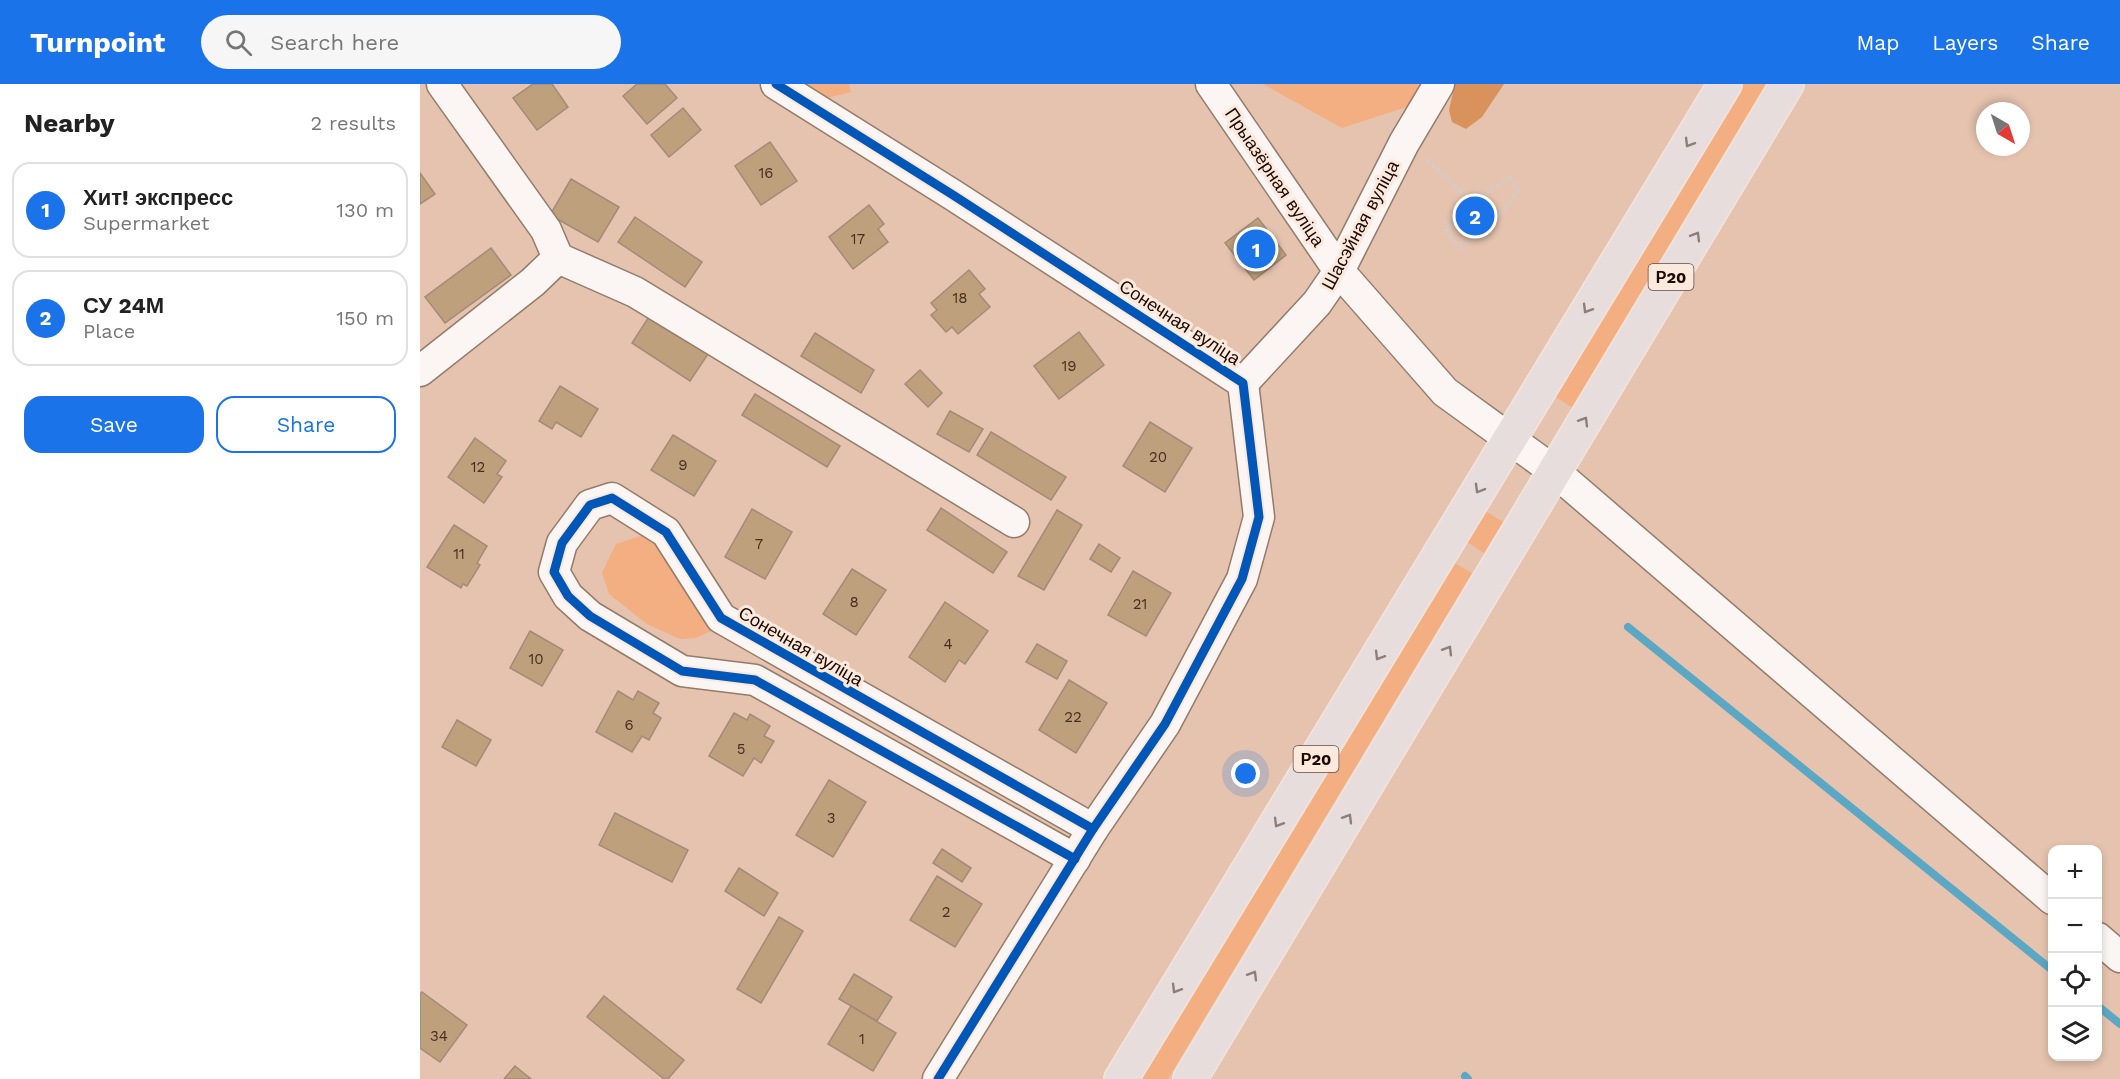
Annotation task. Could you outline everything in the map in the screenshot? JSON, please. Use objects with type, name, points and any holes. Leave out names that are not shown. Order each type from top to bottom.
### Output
[{"type":"main road","name":"Р20","points":[[1121,1079],[1447,546],[1509,439],[1725,84]]},
{"type":"main road","name":"Р20","points":[[1190,1079],[1787,84]]},
{"type":"street","points":[[442,84],[546,230],[558,258],[635,292],[1014,522]]},
{"type":"street","name":"Сонечная вуліца","points":[[776,84],[954,195],[1243,382],[1259,517],[1242,579],[1165,724],[1093,829],[938,1079]]},
{"type":"street","name":"Прыазёрная вуліца","points":[[1211,84],[1339,270],[1445,392],[1554,471],[2048,896]]},
{"type":"street","name":"Шасэйная вуліца","points":[[1243,382],[1317,303],[1339,270],[1404,143],[1439,84]]},
{"type":"street","points":[[420,370],[533,282],[558,258]]},
{"type":"street","name":"Сонечная вуліца","points":[[1075,859],[755,680],[682,671],[590,616],[568,596],[554,572],[562,543],[590,505],[612,498],[666,531],[721,618],[772,649],[1093,829]]},
{"type":"street","points":[[755,680],[772,649]]},
{"type":"street","points":[[2102,942],[2120,957]]},
{"type":"path","points":[[1404,143],[1413,147],[1471,201]]},
{"type":"path","points":[[1510,178],[1519,189],[1491,226],[1460,248],[1445,230],[1471,201],[1510,178]]},
{"type":"shaded area","points":[[799,84],[849,84],[851,92],[823,99]]},
{"type":"shaded area","points":[[1263,84],[1425,84],[1419,103],[1342,128]]},
{"type":"shaded area","points":[[1455,84],[1504,84],[1482,117],[1466,129],[1452,122],[1449,110]]},
{"type":"shaded area","points":[[1741,84],[1767,84],[1573,408],[1554,396]]},
{"type":"shaded area","points":[[1482,509],[1503,522],[1484,553],[1464,540]]},
{"type":"shaded area","points":[[643,535],[674,562],[708,608],[711,631],[696,638],[680,639],[647,624],[609,594],[602,573],[616,544]]},
{"type":"shaded area","points":[[1451,561],[1472,573],[1168,1079],[1139,1079]]},
{"type":"building","points":[[533,84],[552,84],[568,107],[537,130],[513,98]]},
{"type":"building","points":[[637,84],[665,84],[677,98],[647,124],[623,96]]},
{"type":"building","points":[[683,108],[701,130],[669,157],[651,135]]},
{"type":"building","points":[[770,142],[797,181],[761,205],[735,166]]},
{"type":"building","points":[[420,173],[435,194],[420,204]]},
{"type":"building","points":[[571,179],[619,207],[598,242],[550,215]]},
{"type":"building","points":[[869,205],[884,224],[878,229],[888,242],[853,269],[829,237]]},
{"type":"building","points":[[635,217],[702,262],[685,287],[618,242]]},
{"type":"building","points":[[1258,218],[1286,255],[1254,280],[1225,243]]},
{"type":"building","points":[[491,248],[511,275],[445,323],[425,297]]},
{"type":"building","points":[[969,270],[985,289],[979,294],[990,307],[958,334],[952,327],[946,332],[931,315],[937,310],[931,303]]},
{"type":"building","points":[[652,312],[710,351],[690,381],[632,343]]},
{"type":"building","points":[[1079,332],[1104,365],[1059,399],[1034,366]]},
{"type":"building","points":[[815,333],[874,370],[861,393],[801,356]]},
{"type":"building","points":[[920,370],[942,393],[928,407],[905,384]]},
{"type":"building","points":[[560,386],[598,409],[581,437],[556,422],[552,429],[539,421]]},
{"type":"building","points":[[755,394],[840,446],[827,467],[742,415]]},
{"type":"building","points":[[950,411],[983,429],[969,452],[937,434]]},
{"type":"building","points":[[1150,422],[1192,448],[1165,492],[1123,466]]},
{"type":"building","points":[[991,432],[1066,477],[1051,500],[977,455]]},
{"type":"building","points":[[673,435],[716,461],[694,496],[651,470]]},
{"type":"building","points":[[475,438],[506,461],[497,474],[502,477],[484,503],[448,477]]},
{"type":"building","points":[[941,508],[1007,552],[993,573],[927,530]]},
{"type":"building","points":[[752,509],[792,532],[765,579],[725,557]]},
{"type":"building","points":[[1057,510],[1082,525],[1044,590],[1018,576]]},
{"type":"building","points":[[454,525],[487,546],[477,563],[480,565],[467,586],[463,584],[461,588],[427,567]]},
{"type":"building","points":[[1099,544],[1120,558],[1111,572],[1090,559]]},
{"type":"building","points":[[852,569],[886,590],[856,635],[823,614]]},
{"type":"building","points":[[1133,571],[1171,593],[1146,636],[1108,615]]},
{"type":"building","points":[[945,602],[988,631],[965,664],[959,660],[945,682],[909,657]]},
{"type":"building","points":[[530,631],[563,650],[542,686],[510,668]]},
{"type":"building","points":[[1037,644],[1067,661],[1057,679],[1026,662]]},
{"type":"building","points":[[1069,680],[1107,703],[1076,753],[1039,730]]},
{"type":"building","points":[[618,691],[633,700],[638,691],[659,703],[653,713],[661,718],[649,740],[642,736],[632,752],[596,732]]},
{"type":"building","points":[[734,713],[747,720],[750,714],[770,726],[764,736],[774,741],[761,763],[754,758],[743,776],[709,756]]},
{"type":"building","points":[[457,720],[491,740],[476,766],[442,747]]},
{"type":"building","points":[[829,780],[866,802],[833,857],[796,835]]},
{"type":"building","points":[[615,813],[688,850],[672,882],[599,845]]},
{"type":"building","points":[[942,849],[971,868],[962,882],[933,863]]},
{"type":"building","points":[[739,868],[778,893],[764,916],[725,891]]},
{"type":"building","points":[[937,876],[982,904],[955,947],[910,920]]},
{"type":"building","points":[[779,917],[803,931],[761,1003],[737,989]]},
{"type":"building","points":[[854,974],[892,997],[877,1021],[839,999]]},
{"type":"building","points":[[422,992],[467,1025],[440,1062],[420,1048],[420,994]]},
{"type":"building","points":[[604,996],[684,1060],[668,1079],[664,1079],[587,1017]]},
{"type":"building","points":[[851,1006],[896,1033],[873,1071],[828,1044]]},
{"type":"building","points":[[515,1066],[531,1079],[504,1079]]},
{"type":"waterway","points":[[1628,627],[2048,967]]},
{"type":"waterway","points":[[2099,1007],[2120,1024]]},
{"type":"waterway","points":[[1465,1076],[1468,1079]]},
{"type":"cycle path","points":[[776,84],[953,195],[1243,383],[1259,517],[1242,579],[1165,724],[1093,829],[938,1079]]},
{"type":"cycle path","points":[[1075,859],[755,680],[682,671],[590,616],[568,596],[554,572],[562,543],[590,505],[612,498],[666,532],[721,618],[1093,829]]},
{"type":"place","name":"СУ 24М","points":[[1475,216]]},
{"type":"place","name":"Хит! экспресс","points":[[1256,249]]}]
